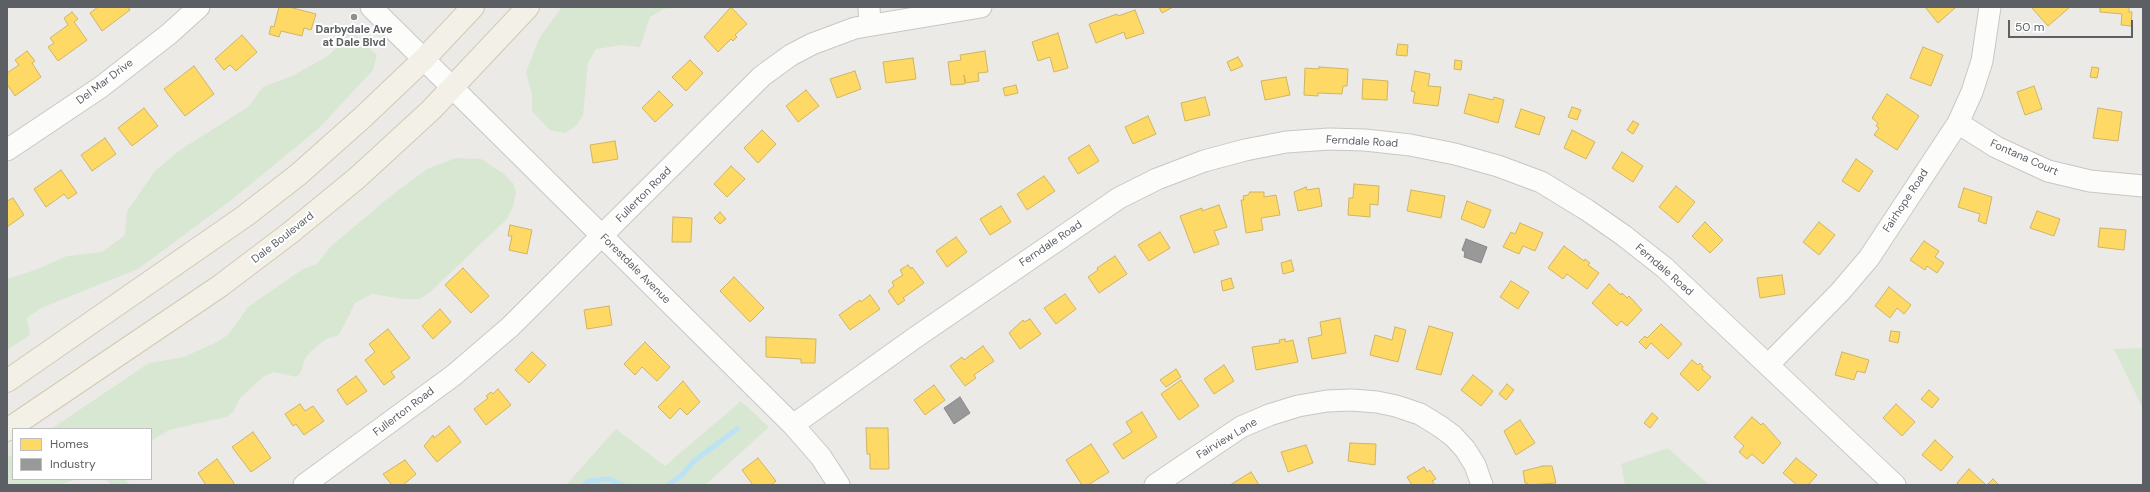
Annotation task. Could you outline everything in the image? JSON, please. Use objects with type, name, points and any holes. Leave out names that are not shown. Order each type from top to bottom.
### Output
[{"type":"main road","points":[[7,381],[245,216],[299,174],[358,122],[424,59],[474,7]]},
{"type":"main road","name":"Dale Boulevard","points":[[7,430],[220,286],[290,233],[357,178],[453,88],[528,7]]},
{"type":"street","name":"Del Mar Drive","points":[[7,150],[101,86],[168,34],[199,7]]},
{"type":"street","name":"Forestdale Avenue","points":[[371,7],[793,425],[821,457],[839,485]]},
{"type":"street","name":"Fullerton Road","points":[[304,485],[454,375],[510,327],[762,76],[791,55],[812,44],[839,33],[870,16],[981,7]]},
{"type":"street","name":"Fairhope Road","points":[[1768,365],[1835,298],[1869,258],[1958,123],[1966,108],[1979,72],[1987,36],[1990,7]]},
{"type":"street","name":"Fontana Court","points":[[1958,123],[1996,147],[2048,170],[2090,181],[2143,186]]},
{"type":"street","name":"Ferndale Road","points":[[793,425],[916,336],[1119,198],[1157,179],[1204,161],[1245,150],[1279,144],[1329,139],[1365,140],[1410,145],[1454,154],[1498,166],[1541,182],[1593,214],[1659,264],[1895,485]]},
{"type":"street","name":"Fairview Lane","points":[[1155,485],[1241,427],[1268,415],[1298,406],[1328,401],[1352,400],[1377,402],[1396,406],[1420,414],[1441,427],[1453,436],[1465,449],[1474,465],[1482,485]]},
{"type":"green space","points":[[562,7],[684,7],[664,9],[650,17],[640,47],[622,45],[596,49],[588,63],[583,115],[576,126],[565,133],[550,130],[532,111],[532,95],[526,72],[540,37]]},
{"type":"green space","points":[[347,27],[377,55],[373,70],[319,128],[234,198],[138,269],[41,308],[27,318],[30,335],[7,350],[7,279],[38,269],[67,256],[102,252],[125,235],[127,211],[155,171],[180,150],[248,107],[263,87],[294,75],[328,56],[342,42]]},
{"type":"green space","points":[[456,158],[481,159],[504,174],[513,183],[516,192],[513,206],[507,219],[428,294],[419,299],[403,299],[372,294],[355,303],[339,335],[326,339],[311,351],[304,360],[302,370],[297,377],[274,372],[264,376],[240,398],[233,412],[226,417],[169,430],[152,440],[152,428],[52,428],[149,363],[184,357],[217,342],[228,335],[248,307],[303,269],[317,264],[331,246],[392,195],[427,169]]},
{"type":"green space","points":[[2143,348],[2143,409],[2114,349]]},
{"type":"green space","points":[[741,401],[769,427],[705,485],[566,485],[616,429],[665,466]]},
{"type":"green space","points":[[1668,448],[1709,485],[1625,485],[1621,464]]},
{"type":"green space","points":[[12,455],[12,480],[73,480],[62,484],[7,485],[7,458]]},
{"type":"green space","points":[[107,480],[126,480],[129,485],[111,485]]},
{"type":"building: Homes","points":[[98,7],[128,7],[130,10],[102,31],[90,13]]},
{"type":"building: Homes","points":[[279,7],[289,7],[316,14],[311,30],[304,28],[302,36],[281,31],[279,37],[269,34],[271,26],[274,27]]},
{"type":"building: Homes","points":[[731,7],[747,24],[735,35],[737,37],[733,41],[731,39],[718,52],[704,37]]},
{"type":"building: Homes","points":[[1159,7],[1173,7],[1162,13]]},
{"type":"building: Homes","points":[[1925,7],[1956,7],[1938,23]]},
{"type":"building: Homes","points":[[2031,7],[2070,7],[2048,26]]},
{"type":"building: Homes","points":[[2100,7],[2129,7],[2129,12],[2132,12],[2131,26],[2121,25],[2122,14],[2100,12]]},
{"type":"building: Homes","points":[[1135,10],[1144,33],[1126,39],[1124,32],[1096,43],[1089,24],[1117,14],[1118,16]]},
{"type":"building: Homes","points":[[72,12],[78,19],[74,22],[87,40],[58,61],[48,47],[54,43],[50,38],[68,25],[64,18]]},
{"type":"building: Homes","points":[[1058,33],[1068,68],[1054,72],[1050,57],[1038,61],[1032,42]]},
{"type":"building: Homes","points":[[242,35],[257,52],[236,71],[230,65],[224,70],[215,59]]},
{"type":"building: Homes","points":[[1398,44],[1408,45],[1407,56],[1396,55]]},
{"type":"building: Homes","points":[[1923,47],[1943,55],[1931,86],[1910,78]]},
{"type":"building: Homes","points":[[27,51],[35,61],[32,63],[41,77],[15,96],[7,84],[7,73],[19,65],[15,60]]},
{"type":"building: Homes","points":[[985,51],[988,72],[978,73],[979,81],[966,83],[964,75],[965,84],[951,85],[948,62],[961,60],[960,55]]},
{"type":"building: Homes","points":[[1238,57],[1243,66],[1231,71],[1227,62]]},
{"type":"building: Homes","points":[[913,58],[916,79],[886,83],[883,62]]},
{"type":"building: Homes","points":[[690,60],[703,73],[686,91],[672,77]]},
{"type":"building: Homes","points":[[1455,60],[1462,61],[1461,70],[1454,69]]},
{"type":"building: Homes","points":[[194,66],[214,94],[185,116],[164,89]]},
{"type":"building: Homes","points":[[1319,67],[1348,69],[1347,86],[1343,86],[1342,94],[1318,93],[1318,96],[1304,95],[1305,68],[1319,69]]},
{"type":"building: Homes","points":[[2092,67],[2099,68],[2097,78],[2090,77]]},
{"type":"building: Homes","points":[[855,71],[861,89],[837,98],[830,79]]},
{"type":"building: Homes","points":[[1415,71],[1430,74],[1428,86],[1441,87],[1438,106],[1413,103],[1415,92],[1411,91]]},
{"type":"building: Homes","points":[[1286,77],[1290,95],[1265,100],[1261,81]]},
{"type":"building: Homes","points":[[1363,79],[1388,81],[1387,100],[1362,99]]},
{"type":"building: Homes","points":[[1016,85],[1018,93],[1005,96],[1003,88]]},
{"type":"building: Homes","points":[[2034,86],[2042,109],[2025,115],[2017,92]]},
{"type":"building: Homes","points":[[806,90],[819,106],[798,122],[786,106]]},
{"type":"building: Homes","points":[[659,91],[673,105],[655,122],[642,108]]},
{"type":"building: Homes","points":[[1469,94],[1493,100],[1494,97],[1504,100],[1498,123],[1464,113]]},
{"type":"building: Homes","points":[[1887,94],[1919,116],[1897,150],[1874,135],[1879,128],[1876,126],[1878,123],[1872,118]]},
{"type":"building: Homes","points":[[1205,97],[1210,115],[1185,121],[1181,103]]},
{"type":"building: Homes","points":[[1572,107],[1581,110],[1577,120],[1568,117]]},
{"type":"building: Homes","points":[[144,108],[158,126],[132,146],[118,128]]},
{"type":"building: Homes","points":[[2098,108],[2122,112],[2118,141],[2093,138]]},
{"type":"building: Homes","points":[[1521,109],[1545,117],[1539,135],[1515,127]]},
{"type":"building: Homes","points":[[1148,116],[1156,134],[1133,144],[1125,127]]},
{"type":"building: Homes","points":[[1633,121],[1639,124],[1633,134],[1627,130]]},
{"type":"building: Homes","points":[[762,130],[776,144],[758,163],[744,148]]},
{"type":"building: Homes","points":[[1572,130],[1595,142],[1586,159],[1564,148]]},
{"type":"building: Homes","points":[[105,138],[116,154],[92,171],[81,155]]},
{"type":"building: Homes","points":[[615,141],[618,159],[593,163],[590,145]]},
{"type":"building: Homes","points":[[1089,145],[1099,161],[1078,174],[1068,158]]},
{"type":"building: Homes","points":[[1622,152],[1643,166],[1633,182],[1612,168]]},
{"type":"building: Homes","points":[[1856,159],[1873,171],[1859,192],[1842,181]]},
{"type":"building: Homes","points":[[731,166],[745,179],[727,197],[714,184]]},
{"type":"building: Homes","points":[[61,170],[77,193],[68,199],[64,194],[46,207],[34,189]]},
{"type":"building: Homes","points":[[1044,176],[1055,191],[1027,210],[1017,194]]},
{"type":"building: Homes","points":[[1354,184],[1379,186],[1378,205],[1370,204],[1370,217],[1348,215],[1349,198],[1353,198]]},
{"type":"building: Homes","points":[[1676,186],[1695,202],[1678,223],[1659,207]]},
{"type":"building: Homes","points":[[1306,187],[1307,190],[1319,188],[1322,206],[1298,211],[1294,192]]},
{"type":"building: Homes","points":[[1964,188],[1992,197],[1986,224],[1978,221],[1980,214],[1958,207]]},
{"type":"building: Homes","points":[[1411,190],[1445,196],[1441,218],[1407,211]]},
{"type":"building: Homes","points":[[1250,192],[1264,192],[1264,197],[1276,195],[1280,215],[1261,218],[1263,230],[1246,233],[1241,200],[1244,200],[1243,196],[1248,195]]},
{"type":"building: Homes","points":[[13,198],[24,215],[7,227],[7,201]]},
{"type":"building: Homes","points":[[1467,201],[1491,210],[1484,228],[1461,219]]},
{"type":"building: Homes","points":[[1219,205],[1227,227],[1214,231],[1219,244],[1194,253],[1180,216],[1202,208],[1202,211]]},
{"type":"building: Homes","points":[[1001,206],[1011,222],[990,235],[980,219]]},
{"type":"building: Homes","points":[[2037,211],[2060,219],[2054,236],[2030,228]]},
{"type":"building: Homes","points":[[720,212],[726,219],[720,224],[714,218]]},
{"type":"building: Homes","points":[[673,217],[692,218],[691,242],[672,242]]},
{"type":"building: Homes","points":[[1705,222],[1723,240],[1710,253],[1692,236]]},
{"type":"building: Homes","points":[[1819,222],[1835,235],[1819,255],[1803,242]]},
{"type":"building: Homes","points":[[1520,223],[1543,233],[1535,251],[1523,246],[1519,254],[1503,247],[1511,232],[1515,234]]},
{"type":"building: Homes","points":[[510,225],[532,230],[527,254],[509,250],[512,236],[508,236]]},
{"type":"building: Homes","points":[[2100,228],[2126,230],[2124,250],[2098,247]]},
{"type":"building: Homes","points":[[1160,232],[1170,248],[1149,261],[1138,245]]},
{"type":"building: Homes","points":[[956,237],[967,252],[947,267],[936,251]]},
{"type":"building: Homes","points":[[1924,241],[1939,251],[1935,257],[1944,263],[1937,273],[1927,266],[1925,270],[1910,260]]},
{"type":"building: Homes","points":[[1564,246],[1584,261],[1585,259],[1590,263],[1588,265],[1599,273],[1587,289],[1567,274],[1563,279],[1548,268]]},
{"type":"building: Homes","points":[[1115,256],[1127,274],[1099,293],[1088,277],[1098,270],[1097,268]]},
{"type":"building: Homes","points":[[1291,260],[1294,271],[1283,274],[1281,263]]},
{"type":"building: Homes","points":[[908,265],[911,269],[912,267],[924,283],[903,298],[905,300],[898,305],[888,291],[894,286],[892,282],[903,275],[900,270]]},
{"type":"building: Homes","points":[[463,268],[489,296],[471,313],[445,285]]},
{"type":"building: Homes","points":[[1782,275],[1785,294],[1760,298],[1757,278]]},
{"type":"building: Homes","points":[[734,277],[764,308],[750,322],[720,291]]},
{"type":"building: Homes","points":[[1231,278],[1234,288],[1223,291],[1221,281]]},
{"type":"building: Homes","points":[[1511,281],[1529,292],[1518,309],[1500,297]]},
{"type":"building: Homes","points":[[1609,284],[1621,295],[1622,293],[1627,298],[1629,296],[1642,310],[1627,326],[1621,321],[1617,326],[1592,303]]},
{"type":"building: Homes","points":[[1889,287],[1911,305],[1904,314],[1897,308],[1890,318],[1875,306]]},
{"type":"building: Homes","points":[[1065,294],[1076,309],[1056,324],[1044,308]]},
{"type":"building: Homes","points":[[870,295],[880,309],[850,330],[839,315],[860,300],[861,302]]},
{"type":"building: Homes","points":[[609,306],[612,325],[587,329],[584,310]]},
{"type":"building: Homes","points":[[440,309],[451,322],[433,339],[422,326]]},
{"type":"building: Homes","points":[[1340,318],[1346,353],[1312,359],[1308,338],[1322,335],[1320,322]]},
{"type":"building: Homes","points":[[1030,319],[1041,334],[1020,349],[1009,333],[1023,320],[1024,322]]},
{"type":"building: Homes","points":[[1661,324],[1682,344],[1668,359],[1651,343],[1646,349],[1639,342],[1645,336],[1647,338]]},
{"type":"building: Homes","points":[[1429,326],[1453,333],[1441,375],[1416,369]]},
{"type":"building: Homes","points":[[1395,327],[1406,330],[1398,362],[1370,355],[1375,335],[1392,340]]},
{"type":"building: Homes","points":[[388,329],[410,358],[391,372],[395,377],[384,385],[365,360],[375,352],[369,344]]},
{"type":"building: Homes","points":[[1891,331],[1900,332],[1898,343],[1889,341]]},
{"type":"building: Homes","points":[[766,337],[816,339],[815,363],[801,363],[801,359],[766,357]]},
{"type":"building: Homes","points":[[1285,339],[1285,342],[1293,340],[1298,362],[1256,370],[1252,347],[1280,343],[1279,340]]},
{"type":"building: Homes","points":[[645,342],[670,367],[657,381],[642,367],[635,375],[624,364]]},
{"type":"building: Homes","points":[[983,346],[994,361],[974,375],[976,378],[965,386],[950,366],[962,357],[964,360]]},
{"type":"building: Homes","points":[[532,352],[546,365],[529,383],[515,370]]},
{"type":"building: Homes","points":[[1842,352],[1869,360],[1865,373],[1857,371],[1854,380],[1835,375]]},
{"type":"building: Homes","points":[[1692,360],[1698,365],[1700,363],[1703,367],[1702,369],[1711,377],[1698,391],[1680,374]]},
{"type":"building: Homes","points":[[1224,365],[1234,381],[1214,394],[1204,379]]},
{"type":"building: Homes","points":[[1176,369],[1181,377],[1166,387],[1160,380]]},
{"type":"building: Homes","points":[[1473,375],[1493,391],[1481,406],[1461,390]]},
{"type":"building: Homes","points":[[356,376],[367,391],[347,405],[337,390]]},
{"type":"building: Homes","points":[[1181,380],[1199,406],[1179,420],[1161,394]]},
{"type":"building: Homes","points":[[683,381],[700,402],[687,415],[680,408],[670,419],[658,407]]},
{"type":"building: Homes","points":[[1507,384],[1514,390],[1506,400],[1499,394]]},
{"type":"building: Homes","points":[[934,385],[945,400],[925,415],[914,400]]},
{"type":"building: Homes","points":[[498,389],[511,405],[486,425],[474,409],[488,398],[486,396],[491,392],[493,394]]},
{"type":"building: Homes","points":[[1929,390],[1939,399],[1932,408],[1921,399]]},
{"type":"building: Homes","points":[[300,404],[305,411],[313,406],[324,421],[304,435],[296,424],[293,426],[285,414]]},
{"type":"building: Homes","points":[[1896,404],[1915,422],[1902,436],[1883,418]]},
{"type":"building: Homes","points":[[1142,412],[1157,437],[1123,459],[1113,444],[1132,432],[1126,422]]},
{"type":"building: Homes","points":[[1652,413],[1658,418],[1650,428],[1644,423]]},
{"type":"building: Homes","points":[[1752,417],[1761,425],[1763,423],[1781,443],[1763,464],[1752,454],[1747,459],[1739,452],[1744,446],[1734,437]]},
{"type":"building: Homes","points":[[1520,420],[1535,443],[1516,455],[1504,431]]},
{"type":"building: Homes","points":[[449,426],[461,442],[437,462],[424,446],[433,435],[434,438]]},
{"type":"building: Homes","points":[[866,428],[888,428],[889,469],[870,469],[870,454],[867,454]]},
{"type":"building: Homes","points":[[253,432],[271,458],[251,472],[232,447]]},
{"type":"building: Homes","points":[[1935,440],[1953,457],[1941,471],[1922,455]]},
{"type":"building: Homes","points":[[1350,443],[1376,444],[1375,465],[1348,461]]},
{"type":"building: Homes","points":[[1091,444],[1109,472],[1088,485],[1082,485],[1066,460]]},
{"type":"building: Homes","points":[[1306,445],[1313,463],[1288,472],[1281,452]]},
{"type":"building: Homes","points":[[758,458],[776,481],[771,485],[753,485],[742,470]]},
{"type":"building: Homes","points":[[1796,458],[1817,475],[1808,485],[1797,485],[1783,473]]},
{"type":"building: Homes","points":[[217,459],[234,483],[232,485],[206,485],[198,473]]},
{"type":"building: Homes","points":[[405,460],[416,474],[403,485],[392,485],[383,474]]},
{"type":"building: Homes","points":[[1543,466],[1552,466],[1556,483],[1528,485],[1525,483],[1523,471]]},
{"type":"building: Homes","points":[[1424,467],[1427,472],[1430,470],[1436,479],[1432,481],[1435,485],[1412,485],[1407,477]]},
{"type":"building: Homes","points":[[1969,469],[1986,485],[1959,485],[1957,483]]},
{"type":"building: Homes","points":[[1251,472],[1259,485],[1230,485]]},
{"type":"building: Homes","points":[[1993,479],[1999,485],[1987,485]]},
{"type":"building: Industry","points":[[1466,239],[1487,247],[1481,263],[1464,257],[1465,252],[1462,250]]},
{"type":"building: Industry","points":[[960,397],[970,413],[954,424],[944,408]]},
{"type":"waterway","points":[[668,485],[682,475],[694,461],[737,429]]},
{"type":"waterway","points":[[584,485],[589,481],[609,479],[622,485]]},
{"type":"place","name":"Darbydale Ave at Dale Blvd","points":[[354,17]]}]
